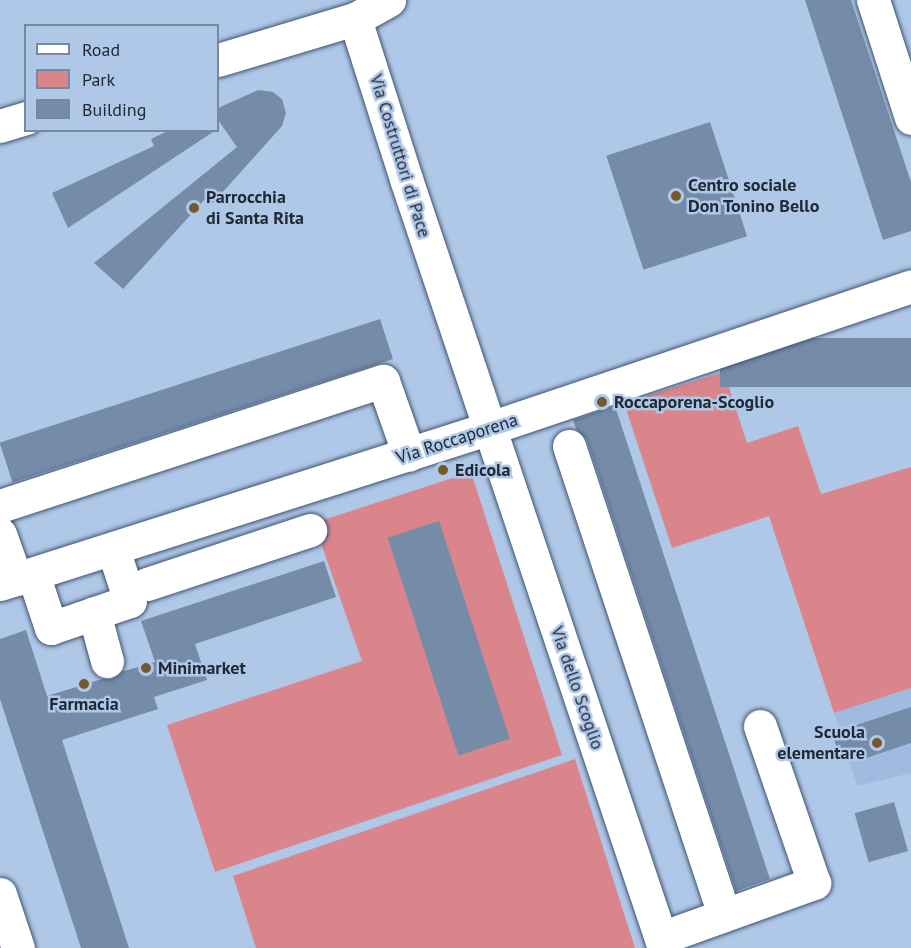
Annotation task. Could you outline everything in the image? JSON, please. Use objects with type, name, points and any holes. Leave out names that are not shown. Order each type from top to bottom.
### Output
[{"type":"street","points":[[219,60],[355,19],[389,0]]},
{"type":"street","points":[[873,0],[911,118]]},
{"type":"street","name":"Via Costruttori di Pace","points":[[355,19],[490,428]]},
{"type":"street","points":[[0,126],[24,119]]},
{"type":"street","name":"Via Roccaporena","points":[[16,579],[490,428],[911,286]]},
{"type":"street","points":[[0,506],[383,381],[409,454]]},
{"type":"street","name":"Via dello Scoglio","points":[[490,428],[662,943]]},
{"type":"street","points":[[569,446],[724,915]]},
{"type":"street","points":[[171,530],[185,572]]},
{"type":"street","points":[[147,585],[310,530]]},
{"type":"street","points":[[0,534],[16,579],[51,628],[130,601],[113,549]]},
{"type":"street","points":[[94,613],[107,661]]},
{"type":"street","points":[[662,943],[724,915],[814,883],[760,726]]},
{"type":"street","points":[[0,894],[18,948]]},
{"type":"shaded area","name":"Scuola elementare","points":[[911,688],[911,773],[857,786],[834,713]]},
{"type":"green space","points":[[724,372],[747,443],[798,426],[821,494],[911,467],[911,688],[834,713],[769,516],[672,548],[624,403]]},
{"type":"green space","points":[[471,472],[562,755],[215,872],[167,725],[362,661],[314,523]]},
{"type":"green space","points":[[575,759],[635,948],[256,948],[233,876]]},
{"type":"building","points":[[805,0],[851,0],[911,182],[911,231],[883,240]]},
{"type":"building","points":[[258,90],[273,92],[282,99],[286,113],[282,126],[213,203],[207,197],[123,289],[94,263],[237,147],[219,121],[219,108]]},
{"type":"building","name":"Centro sociale Don Tonino Bello","points":[[710,122],[747,236],[643,270],[606,156]]},
{"type":"building","points":[[166,132],[213,132],[68,228],[52,193],[154,146],[151,139]]},
{"type":"building","points":[[380,319],[393,359],[13,483],[0,442]]},
{"type":"building","points":[[720,338],[911,338],[911,387],[720,387]]},
{"type":"building","points":[[615,406],[770,879],[736,891],[587,440],[576,429],[573,420]]},
{"type":"building","points":[[439,521],[510,739],[458,755],[388,538]]},
{"type":"building","points":[[324,561],[336,597],[195,644],[207,680],[154,697],[158,709],[62,740],[129,948],[81,948],[0,699],[0,639],[26,630],[47,696],[102,679],[112,679],[121,672],[155,662],[141,621]]},
{"type":"building","points":[[911,707],[911,743],[866,758],[864,753],[841,761],[832,733]]},
{"type":"building","points":[[894,802],[908,851],[869,862],[855,813]]},
{"type":"place","name":"Centro sociale Don Tonino Bello","points":[[676,196]]},
{"type":"place","name":"Parrocchia di Santa Rita","points":[[194,208]]},
{"type":"place","name":"Roccaporena-Scoglio","points":[[602,402]]},
{"type":"place","name":"Edicola","points":[[443,470]]},
{"type":"place","name":"Minimarket","points":[[146,668]]},
{"type":"place","name":"Farmacia","points":[[84,684]]},
{"type":"place","name":"Scuola elementare","points":[[877,743]]}]
